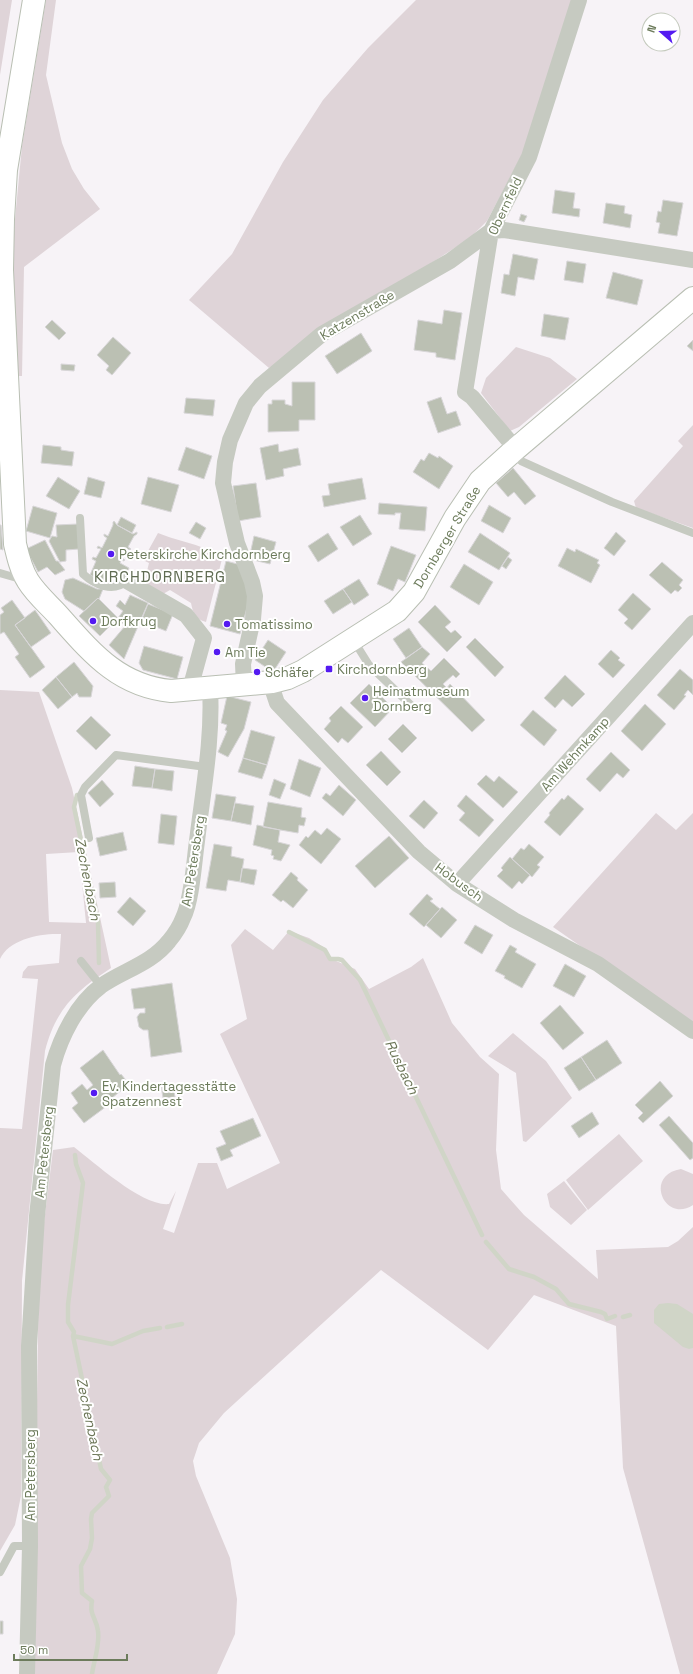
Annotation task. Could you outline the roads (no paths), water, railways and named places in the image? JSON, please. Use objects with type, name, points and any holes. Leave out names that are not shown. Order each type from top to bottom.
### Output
[{"type":"street","name":"Dornberger Straße","points":[[34,0],[6,170],[3,219],[2,270],[4,398],[15,544],[20,563],[28,582],[97,658],[116,672],[141,685],[156,690],[200,688],[272,682],[288,678],[353,640],[397,611],[414,592],[472,491],[489,472],[693,298]]},
{"type":"street","name":"Obernfeld","points":[[513,451],[472,397],[465,392],[491,231],[529,157],[579,0]]},
{"type":"street","points":[[491,231],[504,230],[693,260]]},
{"type":"street","name":"Katzenstraße","points":[[244,685],[243,664],[253,619],[255,596],[252,582],[237,543],[223,483],[224,462],[240,413],[260,386],[322,334],[450,260],[491,231]]},
{"type":"street","points":[[127,581],[186,615],[204,638],[200,688]]},
{"type":"street","name":"Am Wehmkamp","points":[[458,884],[693,623]]},
{"type":"street","name":"Hobusch","points":[[272,682],[272,691],[277,703],[420,852],[458,884],[514,920],[598,964],[693,1031]]},
{"type":"street","name":"Am Petersberg","points":[[27,1674],[30,1546],[29,1346],[32,1277],[53,1065],[57,1051],[73,1017],[86,1001],[101,986],[143,964],[169,942],[184,917],[192,881],[211,717],[200,688]]},
{"type":"lane","points":[[513,451],[521,461],[576,486],[693,533]]},
{"type":"lane","points":[[80,518],[83,574],[88,579],[107,587],[115,588],[127,581]]},
{"type":"lane","points":[[0,573],[28,582]]},
{"type":"lane","points":[[353,640],[370,664],[413,707]]},
{"type":"lane","points":[[89,838],[81,795],[85,787],[116,755],[206,767]]},
{"type":"lane","points":[[81,961],[101,986]]},
{"type":"lane","points":[[0,1572],[14,1546],[30,1546]]},
{"type":"waterway","name":"Zechenbach","points":[[77,795],[74,807],[98,922],[99,963]]},
{"type":"waterway","name":"Rusbach","points":[[289,932],[325,950],[330,959],[342,960],[360,980],[482,1235]]},
{"type":"waterway","name":"Zechenbach","points":[[75,1155],[76,1164],[83,1183],[68,1305],[68,1322],[74,1332],[73,1336],[101,1469],[110,1480],[106,1487],[109,1496],[92,1513],[92,1538],[90,1549],[81,1566],[82,1593],[92,1601],[92,1614],[98,1631],[98,1647],[92,1674]]},
{"type":"waterway","name":"Rusbach","points":[[486,1242],[509,1269],[534,1277],[556,1289],[569,1304],[601,1312],[605,1314],[607,1319],[615,1316]]},
{"type":"waterway","name":"Rusbach","points":[[623,1317],[630,1315]]},
{"type":"waterway","name":"Zechenbach","points":[[167,1327],[182,1324]]},
{"type":"waterway","name":"Zechenbach","points":[[73,1336],[112,1344],[143,1331],[160,1328]]},
{"type":"place","name":"Peterskirche Kirchdornberg","points":[[111,554]]},
{"type":"place","name":"Dorfkrug","points":[[93,621]]},
{"type":"place","name":"Tomatissimo","points":[[227,624]]},
{"type":"place","name":"Am Tie","points":[[217,652]]},
{"type":"place","name":"Kirchdornberg","points":[[329,669]]},
{"type":"place","name":"Schäfer","points":[[257,672]]},
{"type":"place","name":"Heimatmuseum Dornberg","points":[[365,698]]},
{"type":"place","name":"Ev. Kindertagesstätte Spatzennest","points":[[94,1093]]},
{"type":"district","name":"KIRCHDORNBERG","points":[[160,576]]}]
